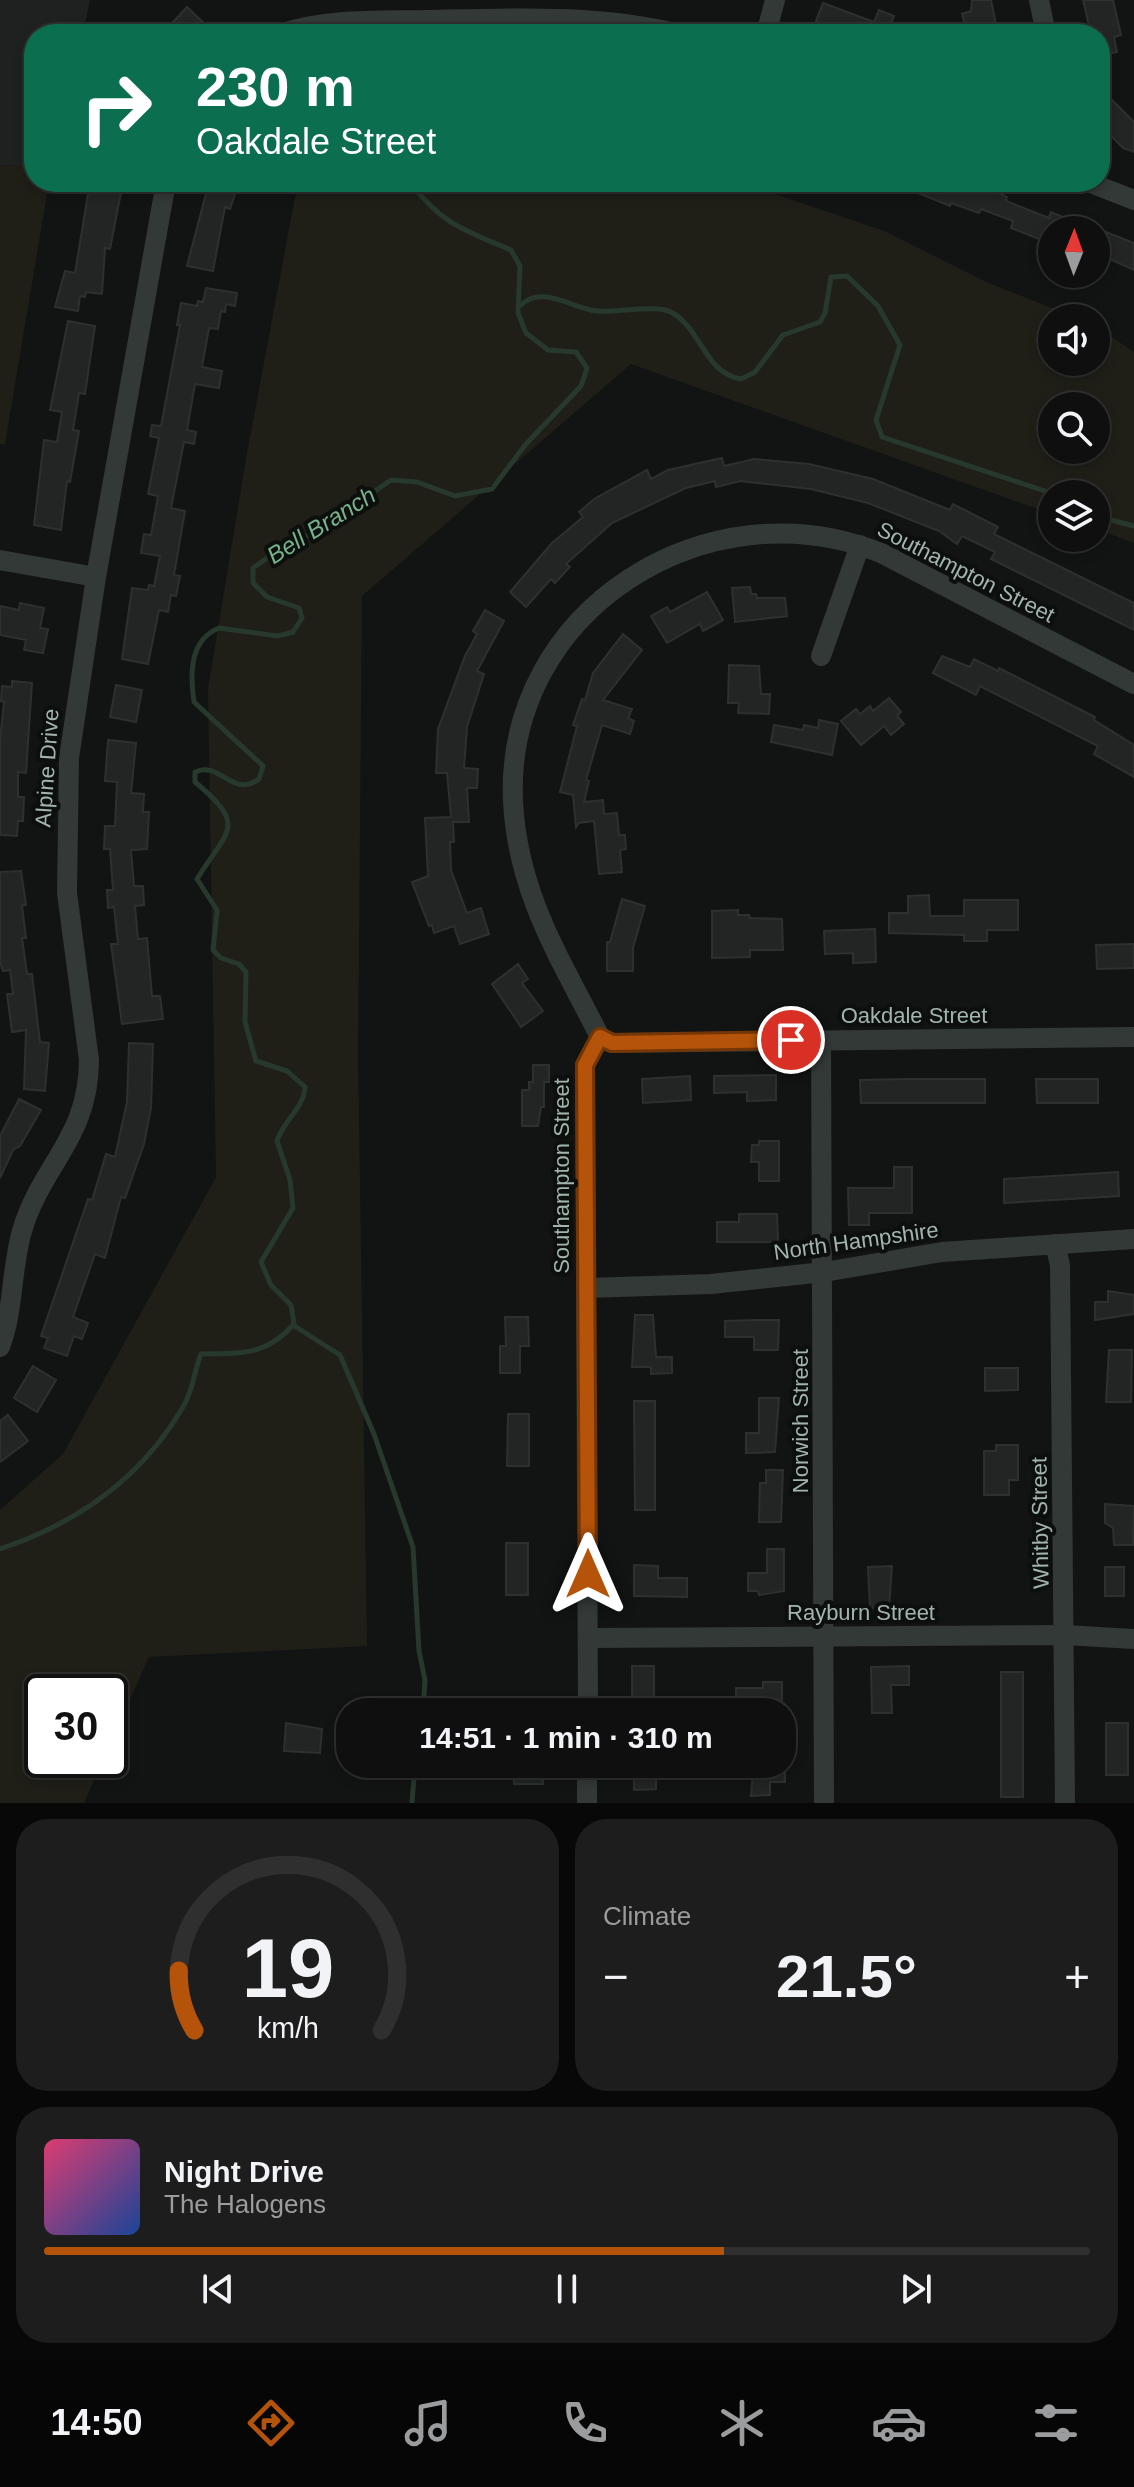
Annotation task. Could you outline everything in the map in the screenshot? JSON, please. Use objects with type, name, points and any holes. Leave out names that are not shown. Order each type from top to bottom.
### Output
[{"type":"street","points":[[769,24],[775,0]]},
{"type":"street","points":[[1039,0],[1044,24]]},
{"type":"street","points":[[330,24],[526,18],[584,19],[616,24]]},
{"type":"street","points":[[1110,191],[1134,200]]},
{"type":"street","name":"Alpine Drive","points":[[0,1347],[22,1231],[31,1208],[77,1127],[89,1086],[89,1060],[67,893],[66,801],[73,716],[164,192]]},
{"type":"street","name":"Southampton Street","points":[[588,1698],[585,1065],[600,1037],[531,899],[517,850],[513,800],[516,758],[525,716],[541,677],[566,637],[594,606],[634,575],[671,555],[719,539],[766,533],[812,535],[860,545],[1134,684]]},
{"type":"street","points":[[821,656],[860,545]]},
{"type":"street","points":[[0,560],[96,577]]},
{"type":"street","name":"Oakdale Street","points":[[600,1037],[612,1043],[1134,1037]]},
{"type":"street","name":"Norwich Street","points":[[821,1040],[824,1803]]},
{"type":"street","name":"North Hampshire","points":[[586,1288],[711,1284],[824,1272],[942,1252],[1134,1239]]},
{"type":"street","name":"Whitby Street","points":[[1055,1244],[1060,1280],[1065,1803]]},
{"type":"street","name":"Rayburn Street","points":[[589,1638],[1065,1635],[1134,1639]]},
{"type":"street","points":[[587,1778],[587,1803]]},
{"type":"shaded area","points":[[0,0],[90,0],[85,24],[24,24],[24,166],[0,165]]},
{"type":"shaded area","points":[[0,165],[24,166],[24,192],[47,192],[5,444],[0,444]]},
{"type":"shaded area","points":[[299,192],[765,192],[884,231],[986,282],[1042,304],[1038,304],[1038,376],[1110,376],[1110,336],[1134,352],[1134,543],[1110,534],[1110,480],[1038,480],[1038,509],[631,364],[362,596],[358,1054],[367,1646],[149,1657],[128,1704],[128,1674],[24,1674],[24,1778],[95,1778],[84,1803],[0,1803],[0,1510],[63,1454],[216,1177],[208,689],[246,459],[295,197]]},
{"type":"building","points":[[972,0],[991,0],[996,24],[965,24],[962,14],[971,11]]},
{"type":"building","points":[[1083,0],[1113,0],[1121,35],[1114,37],[1117,52],[1110,54],[1110,24],[1089,24]]},
{"type":"building","points":[[823,3],[874,22],[879,10],[894,16],[891,24],[824,24],[816,21]]},
{"type":"building","points":[[187,7],[205,24],[171,24]]},
{"type":"building","points":[[1110,98],[1134,122],[1134,152],[1123,148],[1110,135]]},
{"type":"building","points":[[88,192],[121,192],[110,249],[105,248],[102,294],[86,292],[85,297],[80,296],[78,311],[55,307],[65,271],[75,273]]},
{"type":"building","points":[[206,192],[236,192],[230,209],[225,207],[213,271],[187,266]]},
{"type":"building","points":[[916,192],[997,192],[1007,197],[1006,201],[1044,216],[1038,216],[1038,239],[1011,228],[1013,221],[981,209],[979,213],[951,203],[950,206]]},
{"type":"building","points":[[1110,234],[1134,243],[1134,270],[1110,259]]},
{"type":"building","points":[[206,288],[237,293],[235,306],[226,304],[225,312],[221,311],[218,329],[209,328],[202,367],[222,371],[219,388],[195,384],[187,430],[196,432],[194,444],[184,442],[171,508],[185,511],[174,575],[180,576],[176,596],[171,595],[168,612],[159,610],[148,664],[122,659],[132,588],[148,590],[149,585],[154,586],[160,556],[141,553],[144,534],[151,535],[158,496],[148,494],[159,438],[150,436],[152,425],[161,426],[180,325],[177,325],[181,303],[197,306],[198,301],[203,302]]},
{"type":"building","points":[[68,321],[95,326],[85,394],[79,393],[73,430],[79,431],[70,482],[67,481],[61,530],[34,525],[44,440],[57,442],[62,412],[50,410]]},
{"type":"building","points":[[722,458],[724,466],[754,459],[809,464],[873,479],[950,510],[953,504],[998,527],[994,534],[1134,603],[1134,630],[991,559],[995,552],[962,536],[957,544],[939,531],[868,503],[811,489],[740,481],[716,487],[715,481],[686,488],[612,523],[566,564],[570,567],[555,583],[551,579],[526,607],[510,592],[552,543],[583,517],[579,512],[594,499],[647,470],[651,479],[668,470]]},
{"type":"building","points":[[750,587],[751,594],[756,594],[757,598],[785,598],[787,616],[735,622],[732,588]]},
{"type":"building","points":[[707,592],[723,620],[703,631],[700,624],[667,643],[651,616],[667,607],[670,612]]},
{"type":"building","points":[[20,603],[44,608],[40,628],[48,629],[43,653],[24,650],[26,640],[0,635],[0,606],[19,610]]},
{"type":"building","points":[[485,610],[504,621],[477,671],[484,674],[467,727],[464,768],[478,769],[477,788],[467,788],[469,822],[453,822],[454,842],[450,842],[451,870],[467,913],[481,908],[489,934],[460,944],[454,926],[434,933],[412,882],[428,876],[425,818],[451,817],[447,773],[436,773],[438,729],[465,656],[477,634],[473,631]]},
{"type":"building","points":[[623,634],[642,650],[603,700],[632,709],[628,718],[634,721],[630,734],[602,725],[586,780],[589,781],[584,802],[603,800],[604,814],[617,813],[619,835],[625,835],[626,849],[620,850],[622,872],[599,874],[594,821],[579,823],[576,827],[573,795],[560,792],[577,726],[573,725],[582,699],[585,700],[593,673]]},
{"type":"building","points":[[942,656],[970,667],[974,659],[998,671],[999,668],[1095,717],[1094,720],[1134,745],[1134,777],[1094,754],[1098,746],[980,686],[976,695],[933,673]]},
{"type":"building","points":[[729,665],[759,666],[761,694],[770,694],[769,714],[738,713],[739,703],[728,703]]},
{"type":"building","points":[[12,681],[32,683],[26,773],[18,772],[18,797],[24,797],[23,821],[18,821],[17,836],[0,835],[2,686],[12,687]]},
{"type":"building","points":[[116,685],[142,690],[136,722],[110,717]]},
{"type":"building","points":[[889,698],[901,712],[897,716],[904,724],[891,735],[884,726],[861,745],[841,721],[856,709],[860,714],[870,706],[873,711]]},
{"type":"building","points":[[819,720],[838,724],[832,755],[771,742],[774,725],[803,730],[804,725],[818,728]]},
{"type":"building","points":[[108,740],[136,743],[131,793],[144,794],[143,812],[149,812],[147,849],[131,850],[134,886],[143,886],[144,905],[135,906],[138,939],[147,938],[152,996],[160,996],[163,1019],[122,1024],[111,944],[118,944],[114,907],[108,908],[107,890],[113,890],[110,849],[104,849],[105,826],[115,826],[117,782],[105,781]]},
{"type":"building","points":[[21,871],[26,905],[22,905],[26,938],[22,938],[27,974],[32,974],[40,1042],[49,1043],[45,1091],[24,1089],[26,1030],[12,1032],[7,994],[13,994],[10,970],[3,971],[0,962],[0,872]]},
{"type":"building","points":[[929,895],[930,916],[964,916],[964,900],[1018,900],[1018,930],[987,930],[987,941],[964,941],[964,935],[889,933],[889,913],[908,913],[908,896]]},
{"type":"building","points":[[622,899],[645,906],[633,948],[633,971],[607,971],[607,942],[610,942]]},
{"type":"building","points":[[738,910],[738,915],[749,915],[750,918],[782,919],[783,950],[750,950],[750,957],[712,958],[712,911]]},
{"type":"building","points":[[875,929],[876,962],[853,963],[853,953],[825,954],[824,931]]},
{"type":"building","points":[[1134,944],[1134,968],[1097,969],[1096,945]]},
{"type":"building","points":[[518,964],[528,979],[522,983],[543,1011],[521,1027],[492,984]]},
{"type":"building","points":[[129,1043],[153,1044],[151,1108],[144,1144],[125,1198],[121,1197],[105,1258],[95,1254],[73,1317],[88,1323],[82,1339],[74,1336],[67,1356],[44,1348],[48,1338],[41,1336],[106,1154],[115,1157],[127,1102]]},
{"type":"building","points":[[533,1065],[549,1065],[549,1082],[544,1082],[544,1107],[541,1107],[538,1126],[522,1126],[522,1090],[529,1090],[529,1082],[533,1082]]},
{"type":"building","points":[[776,1075],[776,1100],[747,1101],[747,1092],[714,1093],[714,1076]]},
{"type":"building","points":[[690,1076],[691,1100],[643,1103],[642,1079]]},
{"type":"building","points":[[985,1079],[985,1103],[861,1103],[860,1080]]},
{"type":"building","points":[[1036,1079],[1098,1079],[1098,1103],[1037,1103]]},
{"type":"building","points":[[19,1099],[41,1110],[20,1146],[13,1150],[0,1178],[0,1136]]},
{"type":"building","points":[[759,1141],[779,1141],[779,1181],[759,1181],[759,1162],[751,1162],[752,1145],[759,1145]]},
{"type":"building","points":[[894,1167],[912,1167],[912,1213],[869,1213],[869,1225],[849,1225],[848,1188],[894,1188]]},
{"type":"building","points":[[1118,1172],[1119,1196],[1004,1203],[1004,1179]]},
{"type":"building","points":[[739,1214],[777,1214],[778,1242],[717,1242],[717,1222],[739,1222]]},
{"type":"building","points":[[1108,1291],[1134,1295],[1134,1314],[1095,1320],[1095,1302],[1108,1302]]},
{"type":"building","points":[[635,1315],[653,1315],[656,1357],[672,1357],[672,1373],[651,1374],[651,1367],[632,1367]]},
{"type":"building","points":[[505,1317],[528,1317],[529,1346],[520,1346],[520,1373],[500,1373],[500,1346],[506,1346]]},
{"type":"building","points":[[779,1320],[778,1350],[754,1350],[754,1337],[725,1337],[725,1321]]},
{"type":"building","points":[[1109,1350],[1132,1350],[1131,1402],[1106,1402]]},
{"type":"building","points":[[33,1366],[56,1380],[37,1412],[14,1398]]},
{"type":"building","points":[[985,1368],[1018,1368],[1018,1390],[985,1391]]},
{"type":"building","points":[[759,1398],[779,1398],[775,1452],[746,1453],[746,1433],[759,1433]]},
{"type":"building","points":[[634,1401],[655,1401],[655,1510],[635,1510]]},
{"type":"building","points":[[508,1414],[529,1414],[529,1466],[507,1466]]},
{"type":"building","points":[[8,1415],[28,1441],[0,1462],[0,1421]]},
{"type":"building","points":[[996,1445],[1018,1445],[1018,1480],[1009,1480],[1009,1495],[984,1495],[984,1451],[996,1451]]},
{"type":"building","points":[[766,1470],[783,1470],[781,1522],[759,1522],[760,1483],[766,1483]]},
{"type":"building","points":[[1105,1504],[1134,1506],[1133,1545],[1114,1545],[1113,1528],[1105,1523]]},
{"type":"building","points":[[506,1543],[528,1543],[528,1595],[506,1595]]},
{"type":"building","points":[[767,1549],[784,1549],[784,1591],[759,1595],[758,1591],[748,1591],[748,1573],[767,1573]]},
{"type":"building","points":[[634,1565],[658,1566],[658,1578],[687,1578],[687,1597],[634,1596]]},
{"type":"building","points":[[892,1566],[889,1608],[870,1608],[868,1567]]},
{"type":"building","points":[[1105,1567],[1124,1567],[1124,1596],[1105,1596]]},
{"type":"building","points":[[632,1666],[654,1666],[654,1698],[632,1698]]},
{"type":"building","points":[[909,1666],[909,1685],[891,1685],[892,1713],[872,1713],[871,1667]]},
{"type":"building","points":[[1001,1672],[1023,1672],[1023,1797],[1001,1797]]},
{"type":"building","points":[[763,1682],[782,1682],[782,1698],[736,1698],[736,1688],[763,1688]]},
{"type":"building","points":[[286,1723],[322,1729],[320,1753],[284,1751]]},
{"type":"building","points":[[1106,1723],[1128,1723],[1128,1775],[1106,1775]]},
{"type":"building","points":[[514,1778],[543,1778],[543,1784],[514,1784]]},
{"type":"building","points":[[634,1778],[656,1778],[656,1789],[634,1790]]},
{"type":"building","points":[[752,1778],[785,1778],[785,1782],[770,1782],[770,1795],[751,1796]]},
{"type":"waterway","name":"Bell Branch","points":[[0,1549],[81,1512],[127,1477],[148,1456],[183,1407],[201,1354],[252,1351],[273,1342],[294,1324],[291,1305],[271,1285],[261,1262],[293,1208],[290,1180],[277,1141],[301,1101],[305,1087],[287,1071],[256,1061],[245,1022],[246,972],[239,964],[221,958],[213,950],[217,910],[197,879],[228,829],[222,809],[195,782],[195,772],[211,771],[241,785],[259,779],[263,766],[194,702],[194,659],[202,641],[219,628],[278,636],[293,632],[302,618],[299,608],[267,597],[253,583],[253,568],[281,548],[315,532],[391,480],[417,482],[455,496],[492,489],[526,444],[581,386],[587,368],[576,352],[548,350],[526,333],[518,313],[520,266],[511,250],[454,224],[432,208],[418,192]]},
{"type":"waterway","name":"Bell Branch","points":[[521,305],[529,299],[548,297],[597,311],[646,309],[671,312],[690,329],[719,368],[741,379],[755,372],[783,335],[820,322],[825,313],[831,277],[847,276],[878,306],[900,345],[876,420],[882,437],[1038,489]]},
{"type":"waterway","name":"Bell Branch","points":[[1110,520],[1134,526]]},
{"type":"waterway","points":[[293,1325],[340,1355],[374,1434],[413,1547],[419,1651],[425,1680],[424,1698]]},
{"type":"waterway","points":[[412,1803],[414,1778]]},
{"type":"route","points":[[588,1574],[585,1065],[600,1037],[612,1043],[791,1040]]}]
